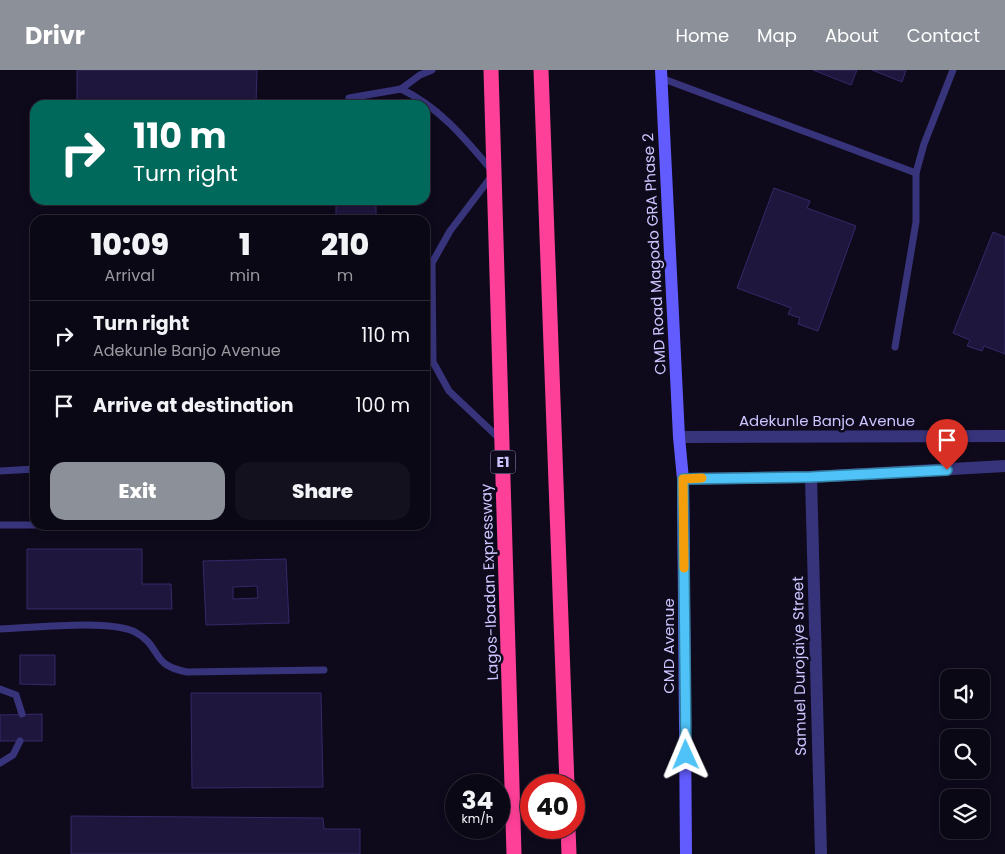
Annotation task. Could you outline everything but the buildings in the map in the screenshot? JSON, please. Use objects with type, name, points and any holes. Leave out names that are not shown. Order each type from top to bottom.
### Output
[{"type":"highway","name":"Lagos-Ibadan Expressway","points":[[490,70],[503,441],[514,854]]},
{"type":"highway","points":[[541,70],[567,774]]},
{"type":"highway","points":[[568,839],[569,854]]},
{"type":"street","name":"CMD Road Magodo GRA Phase 2","points":[[661,74],[679,437]]},
{"type":"street","name":"Adekunle Banjo Avenue","points":[[679,437],[1005,436]]},
{"type":"street","name":"CMD Avenue","points":[[679,437],[683,479],[686,854]]},
{"type":"street","points":[[683,479],[811,477],[1005,466]]},
{"type":"street","name":"Samuel Durojaiye Street","points":[[811,477],[820,854]]},
{"type":"lane","points":[[349,98],[402,89],[420,75],[432,70]]},
{"type":"lane","points":[[895,347],[916,222],[916,173],[924,144],[954,70]]},
{"type":"lane","points":[[661,74],[916,173]]},
{"type":"lane","points":[[402,89],[423,100]]},
{"type":"lane","points":[[430,106],[447,119],[494,173],[450,231],[432,263],[433,362],[449,391],[503,441]]},
{"type":"lane","points":[[0,471],[30,469]]},
{"type":"lane","points":[[0,525],[30,525]]},
{"type":"lane","points":[[0,628],[100,626],[124,628],[152,643],[158,658],[170,669],[187,672],[324,670]]},
{"type":"lane","points":[[0,689],[16,696],[22,714]]},
{"type":"lane","points":[[0,763],[13,755],[20,741]]},
{"type":"slow traffic","points":[[684,568],[683,479],[702,478]]},
{"type":"route","points":[[686,755],[683,479],[811,477],[947,470]]}]
